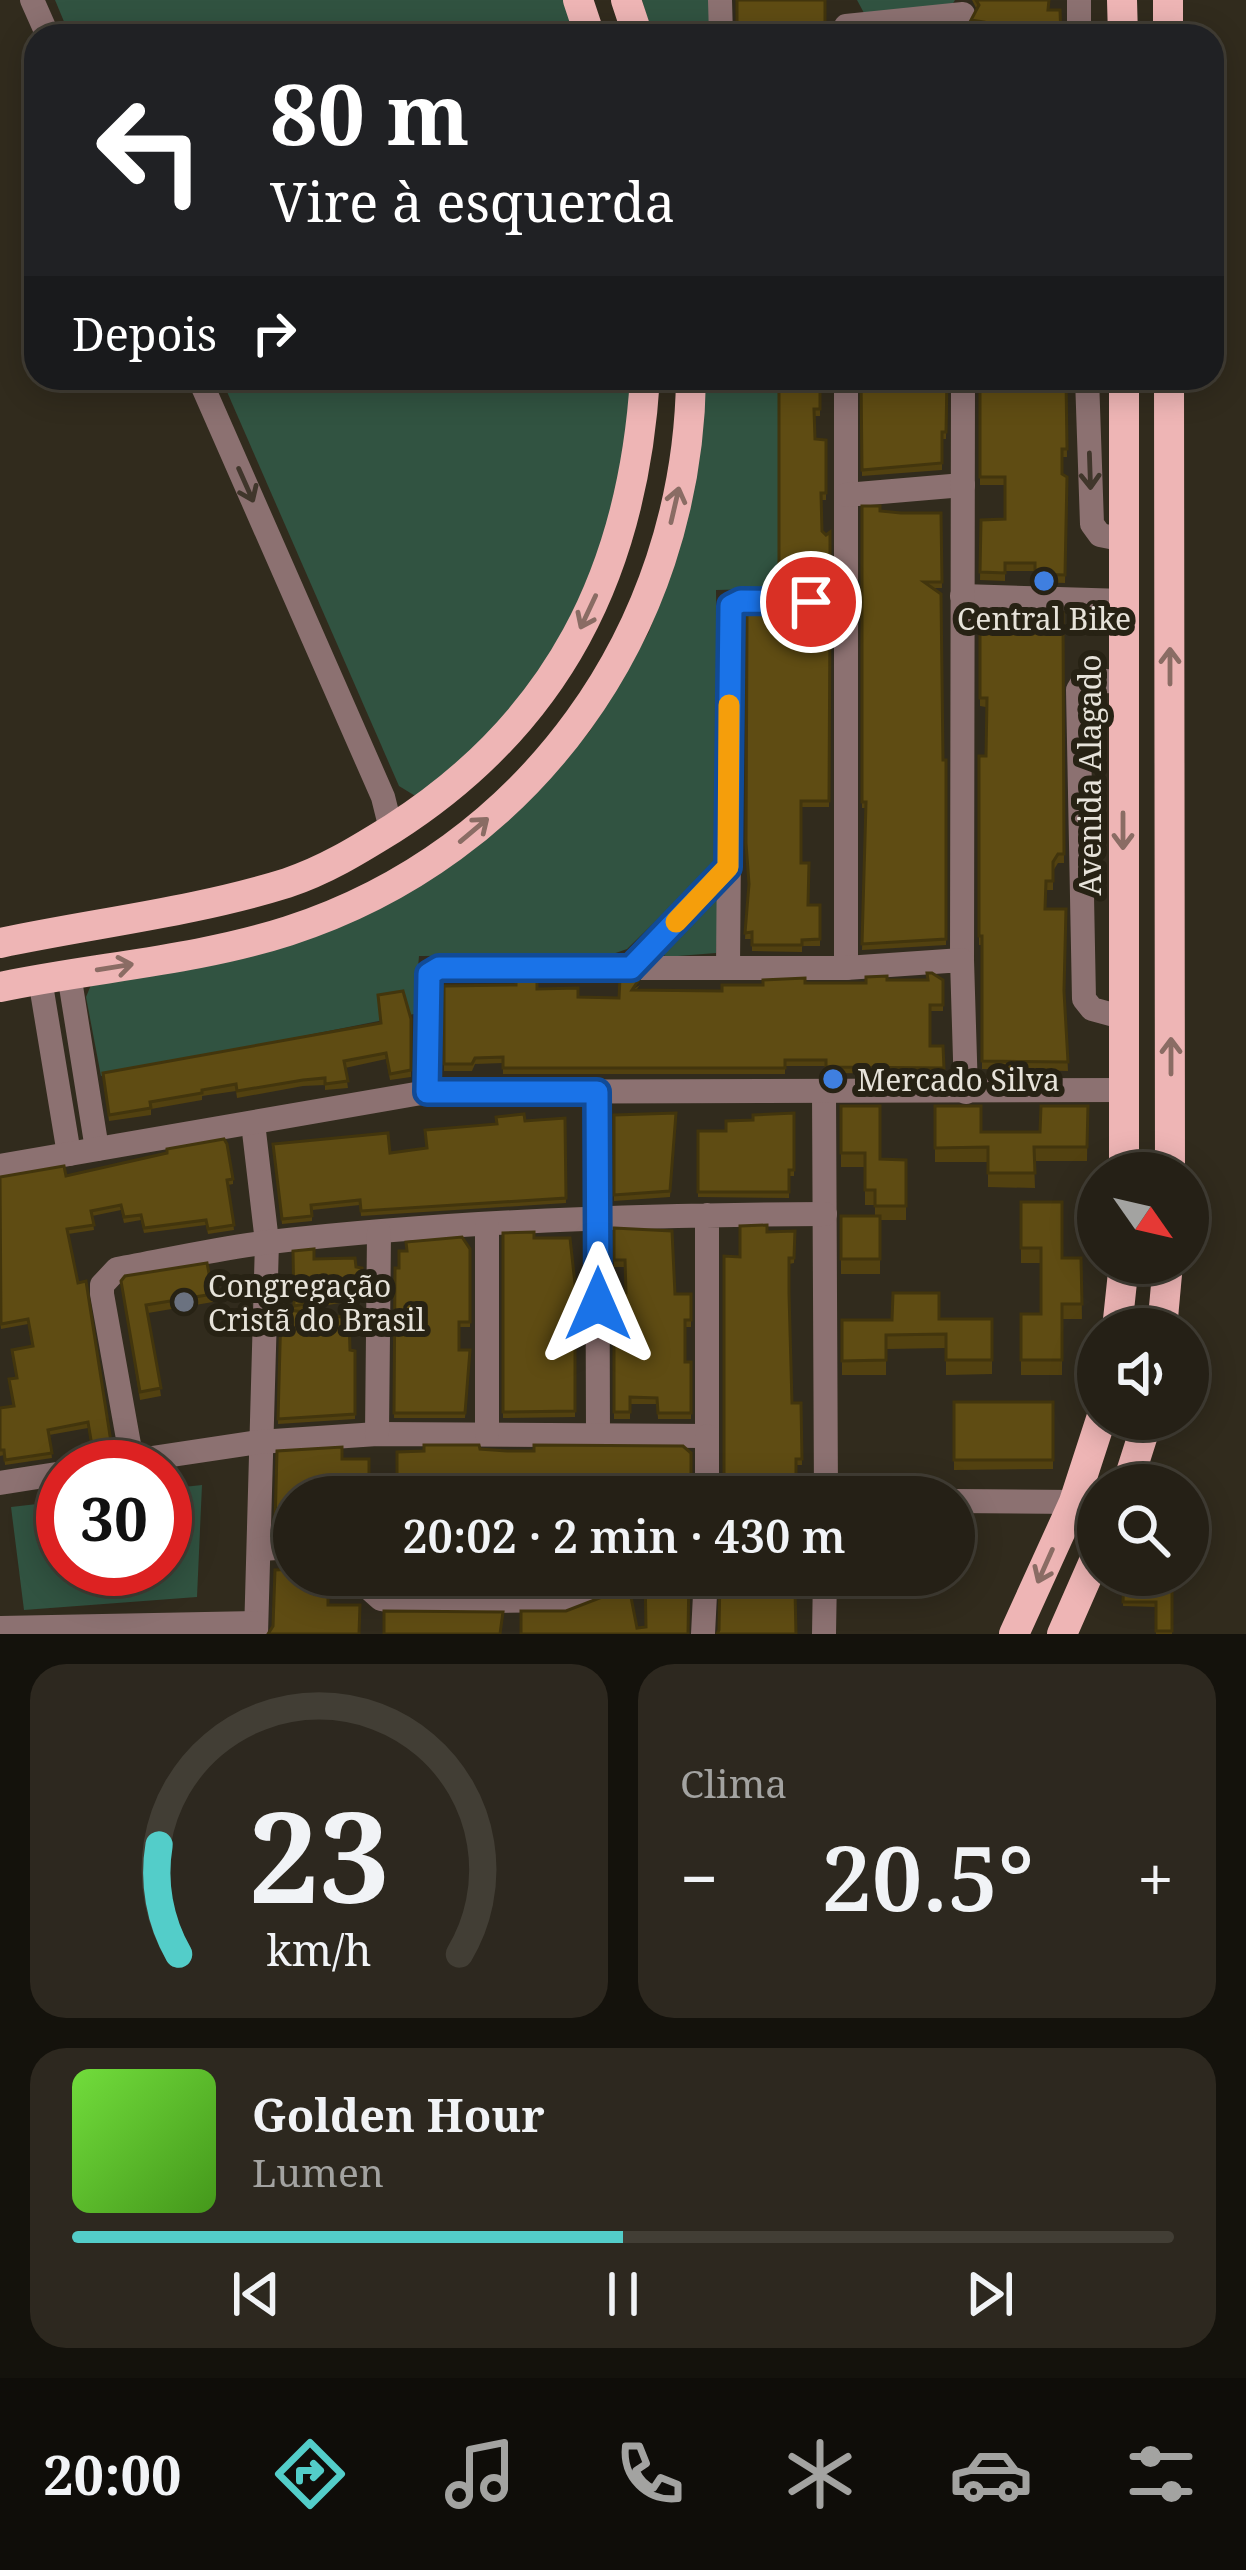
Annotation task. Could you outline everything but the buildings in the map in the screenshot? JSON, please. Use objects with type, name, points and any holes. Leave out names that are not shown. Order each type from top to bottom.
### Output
[{"type":"main road","points":[[0,943],[208,904],[290,882],[356,854],[418,814],[481,764],[520,721],[580,631],[622,530],[634,477],[643,390]]},
{"type":"main road","points":[[0,987],[280,934],[358,904],[445,854],[513,797],[554,757],[589,711],[619,659],[666,548],[690,426],[691,390]]},
{"type":"main road","name":"Avenida Alagado","points":[[1124,390],[1124,1152]]},
{"type":"main road","points":[[1169,390],[1169,1152]]},
{"type":"main road","points":[[1123,751],[1144,748],[1170,758]]},
{"type":"main road","points":[[356,854],[339,885],[340,893],[358,904]]},
{"type":"main road","points":[[280,934],[301,908],[290,882]]},
{"type":"main road","points":[[1136,1284],[1149,1298],[1160,1284]]},
{"type":"main road","points":[[1015,1634],[1096,1440]]},
{"type":"main road","points":[[1062,1634],[1079,1596]]},
{"type":"street","points":[[846,20],[963,17]]},
{"type":"street","points":[[204,390],[383,797],[391,829]]},
{"type":"street","points":[[846,390],[846,968]]},
{"type":"street","points":[[963,390],[966,1092]]},
{"type":"street","points":[[1087,390],[1092,524],[1100,535],[1125,540]]},
{"type":"street","points":[[846,495],[962,485]]},
{"type":"street","points":[[962,596],[1125,601]]},
{"type":"street","points":[[728,968],[731,606],[741,601],[846,602]]},
{"type":"street","points":[[1125,682],[1084,680],[1078,690],[1084,999],[1092,1009],[1125,1018]]},
{"type":"street","points":[[631,968],[728,867]]},
{"type":"street","points":[[427,1092],[428,979],[434,970],[846,968],[962,961]]},
{"type":"street","points":[[54,976],[98,1149]]},
{"type":"street","points":[[54,976],[69,1154]]},
{"type":"street","points":[[0,1166],[427,1092],[1125,1090]]},
{"type":"street","points":[[597,1092],[598,1435]]},
{"type":"street","points":[[824,1092],[826,1476]]},
{"type":"street","points":[[0,1630],[256,1629],[267,1242],[253,1123]]},
{"type":"street","points":[[128,1440],[102,1285],[117,1269],[267,1242],[597,1216],[825,1214]]},
{"type":"street","points":[[706,1215],[707,1476]]},
{"type":"street","points":[[487,1225],[487,1434]]},
{"type":"street","points":[[376,1434],[379,1233]]},
{"type":"street","points":[[192,1452],[376,1434],[707,1436]]},
{"type":"street","points":[[0,1484],[36,1477]]},
{"type":"street","points":[[975,1501],[1074,1502]]},
{"type":"street","points":[[261,1549],[273,1548]]},
{"type":"street","points":[[377,1596],[398,1602],[578,1596]]},
{"type":"street","points":[[703,1634],[705,1596]]},
{"type":"street","points":[[824,1634],[825,1596]]},
{"type":"green space","points":[[55,0],[571,0],[579,24],[65,24]]},
{"type":"green space","points":[[642,0],[715,0],[715,24],[649,24]]},
{"type":"green space","points":[[857,0],[955,0],[950,8],[864,13]]},
{"type":"green space","points":[[226,390],[635,390],[635,419],[596,579],[516,716],[417,797],[399,786]]},
{"type":"green space","points":[[700,390],[786,390],[788,588],[716,590],[719,847],[711,867],[627,949],[610,955],[419,956],[414,1014],[101,1076],[86,997],[91,985],[226,959],[523,805],[590,731],[649,632],[672,566]]},
{"type":"green space","points":[[716,897],[720,899],[716,953],[665,957],[662,949]]},
{"type":"green space","points":[[202,1485],[197,1597],[24,1610],[11,1507],[36,1504],[36,1596],[192,1596],[192,1486]]},
{"type":"slow traffic","points":[[676,922],[728,867],[729,705]]},
{"type":"place","name":"Central Bike","points":[[1044,581]]},
{"type":"place","name":"Mercado Silva","points":[[833,1079]]},
{"type":"place","name":"Congregação Cristã do Brasil","points":[[184,1302]]},
{"type":"route","points":[[598,1304],[597,1092],[427,1092],[429,974],[439,968],[631,968],[728,867],[731,606],[741,601],[811,602]]}]
